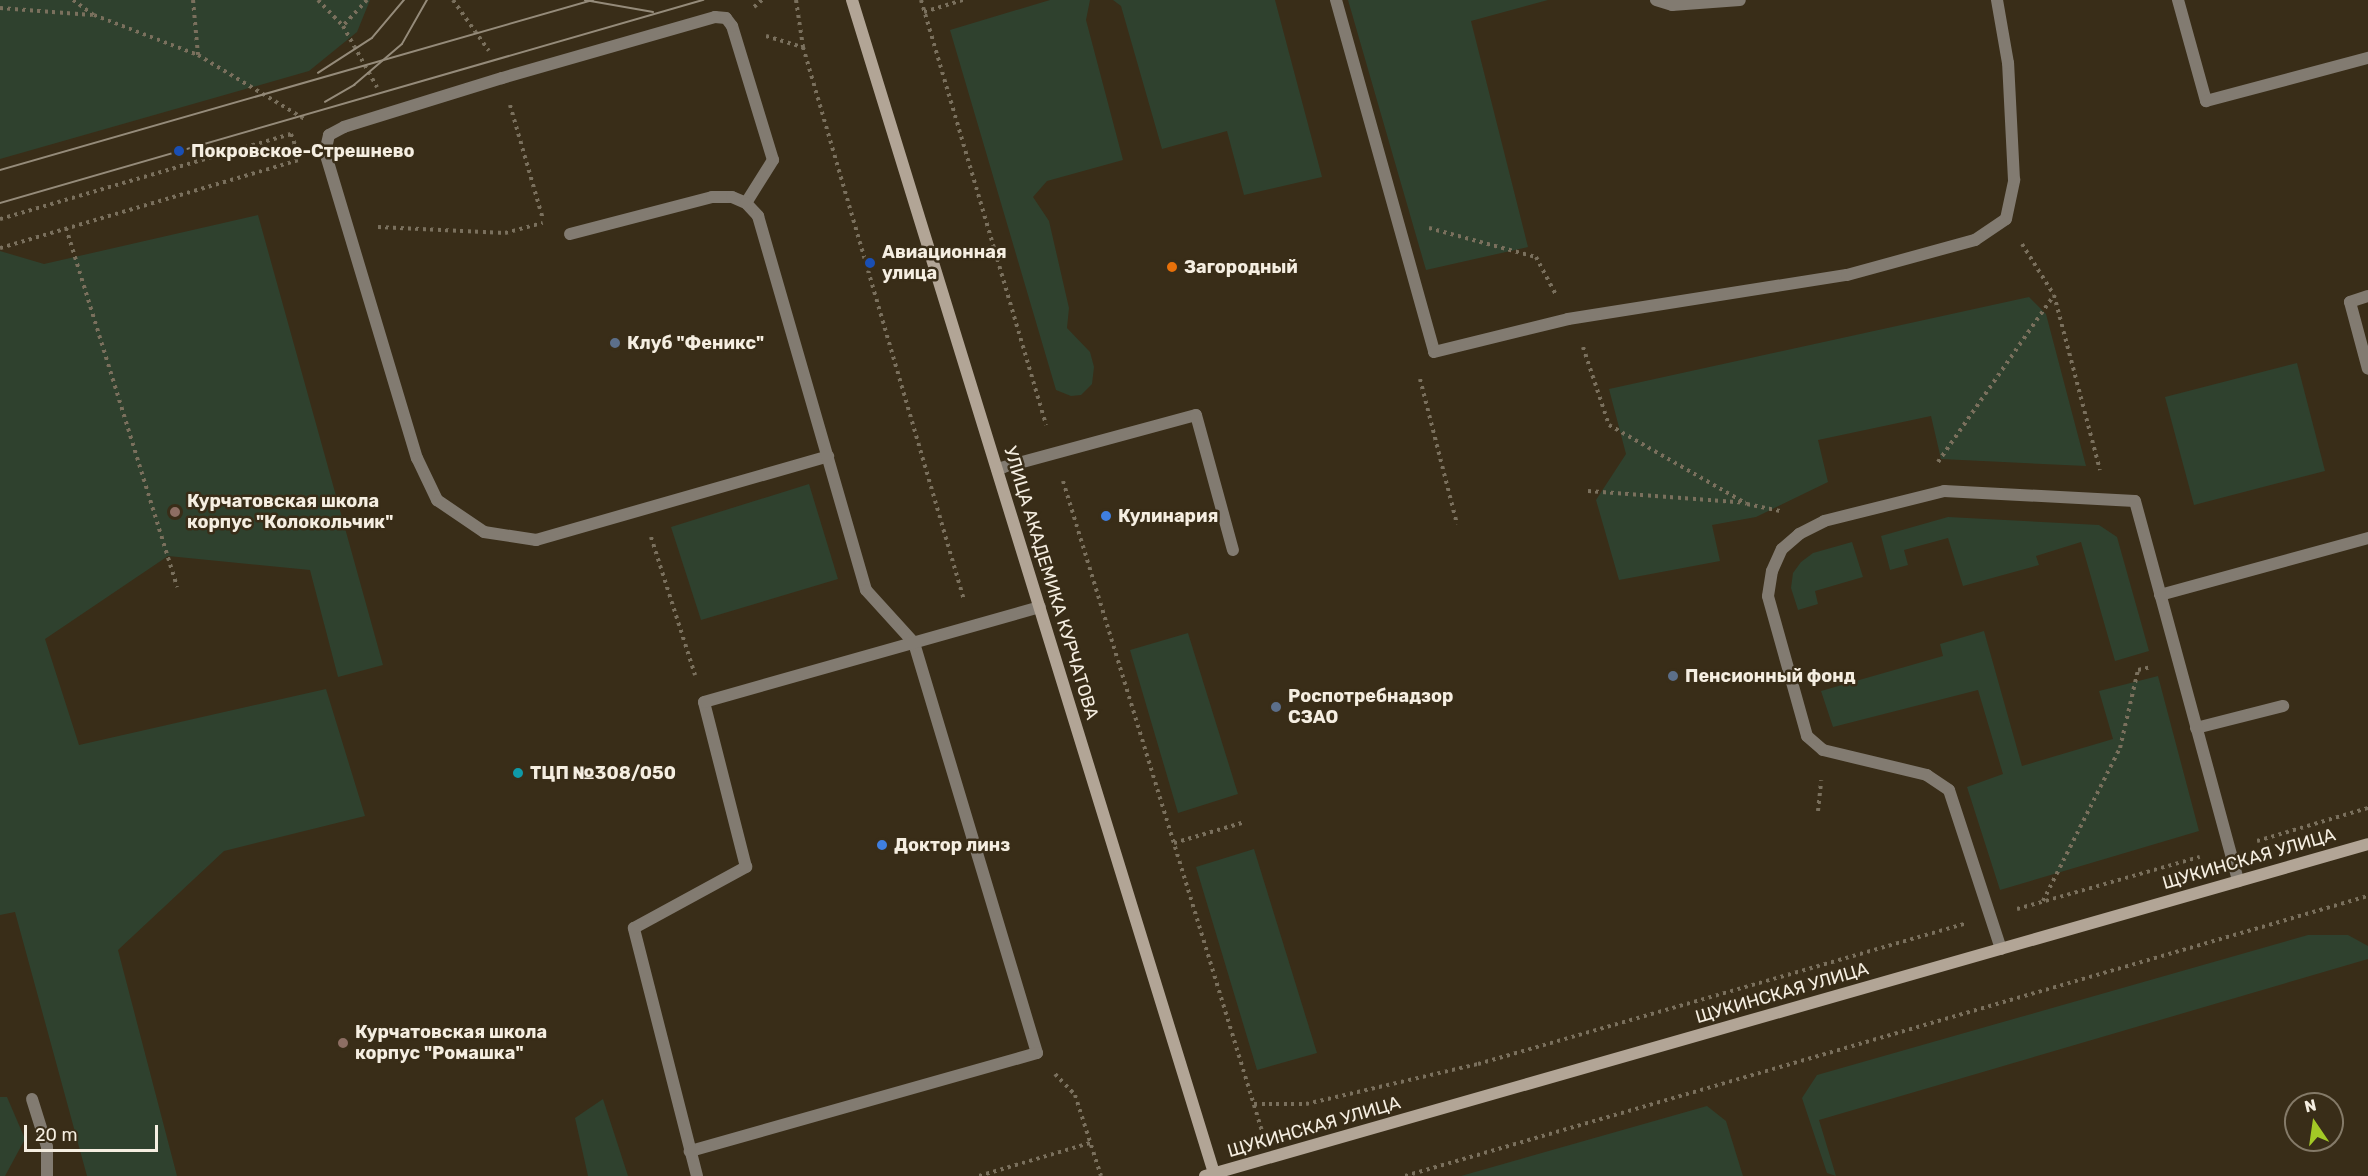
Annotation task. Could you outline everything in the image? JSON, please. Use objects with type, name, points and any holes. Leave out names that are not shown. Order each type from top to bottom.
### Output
[{"type":"main road","name":"УЛИЦА АКАДЕМИКА КУРЧАТОВА","points":[[852,0],[1040,607],[1212,1175]]},
{"type":"main road","name":"ЩУКИНСКАЯ УЛИЦА","points":[[1212,1175],[2368,844]]},
{"type":"lane","points":[[1336,0],[1434,352],[1568,319],[1846,274],[1975,240],[2006,219],[2014,180],[2008,63],[1997,0]]},
{"type":"lane","points":[[1656,0],[1672,5],[1740,0]]},
{"type":"lane","points":[[2178,0],[2206,101],[2368,58]]},
{"type":"lane","points":[[746,203],[773,160],[732,26],[726,18],[704,20],[386,114],[329,135],[325,152],[417,458],[437,500],[484,532],[536,540],[828,456]]},
{"type":"lane","points":[[570,234],[712,197],[732,197],[746,203],[758,216],[866,590],[914,643],[1037,1053],[690,1151]]},
{"type":"lane","points":[[2368,297],[2350,302],[2368,369]]},
{"type":"lane","points":[[997,469],[1196,415],[1233,550]]},
{"type":"lane","points":[[2001,949],[1949,789],[1927,775],[1842,757],[1823,750],[1807,736],[1768,596],[1772,571],[1782,549],[1798,534],[1824,521],[1944,491],[2135,501],[2238,881]]},
{"type":"lane","points":[[2160,595],[2368,538]]},
{"type":"lane","points":[[697,1176],[634,928],[746,867],[704,702],[1040,607]]},
{"type":"lane","points":[[2196,728],[2283,706]]},
{"type":"lane","points":[[32,1099],[47,1147],[47,1176]]},
{"type":"path","points":[[73,0],[94,15],[198,55],[329,135]]},
{"type":"path","points":[[193,0],[198,55]]},
{"type":"path","points":[[318,0],[343,26],[375,81],[386,114]]},
{"type":"path","points":[[343,26],[359,14],[367,0]]},
{"type":"path","points":[[453,0],[494,59]]},
{"type":"path","points":[[796,0],[803,47],[972,627]]},
{"type":"path","points":[[921,0],[1054,454],[1271,1158]]},
{"type":"path","points":[[924,12],[963,0]]},
{"type":"path","points":[[0,8],[94,15]]},
{"type":"path","points":[[507,94],[544,223]]},
{"type":"path","points":[[0,219],[291,134]]},
{"type":"path","points":[[0,248],[325,152]]},
{"type":"path","points":[[2006,219],[2054,295],[2108,500]]},
{"type":"path","points":[[1397,220],[1536,257],[1581,340],[1609,425],[1747,504]]},
{"type":"path","points":[[348,226],[505,233],[544,223],[570,234]]},
{"type":"path","points":[[66,228],[177,586]]},
{"type":"path","points":[[1913,499],[2054,295]]},
{"type":"path","points":[[1434,352],[1418,371],[1457,524]]},
{"type":"path","points":[[1588,490],[1747,504],[1824,521]]},
{"type":"path","points":[[643,510],[704,702]]},
{"type":"path","points":[[2042,902],[2120,748],[2138,670],[2177,660]]},
{"type":"path","points":[[1254,1104],[1306,1104],[1478,1064],[2368,808]]},
{"type":"path","points":[[1174,843],[1245,822]]},
{"type":"path","points":[[1405,1176],[2368,896]]},
{"type":"path","points":[[1037,1053],[1075,1095],[1101,1176]]},
{"type":"path","points":[[979,1176],[1090,1143]]},
{"type":"green space","points":[[0,0],[370,0],[357,32],[309,71],[0,159]]},
{"type":"green space","points":[[1050,0],[1090,0],[1086,20],[1123,160],[1047,181],[1033,197],[1049,221],[1069,308],[1067,328],[1090,352],[1094,367],[1092,384],[1081,395],[1071,396],[1056,390],[950,30]]},
{"type":"green space","points":[[1113,0],[1275,0],[1322,177],[1244,195],[1227,131],[1162,149],[1121,6]]},
{"type":"green space","points":[[1348,0],[1548,0],[1471,21],[1528,247],[1426,270]]},
{"type":"green space","name":"Курчатовская школа корпус \"Колокольчик\"","points":[[258,215],[383,665],[338,677],[310,570],[168,556],[45,639],[79,745],[326,689],[365,816],[224,851],[118,950],[177,1176],[87,1176],[15,912],[0,915],[0,251],[44,264]]},
{"type":"green space","points":[[2029,297],[2046,314],[2086,466],[1941,459],[1931,416],[1818,440],[1828,482],[1756,517],[1712,525],[1720,561],[1619,580],[1596,500],[1626,454],[1609,389]]},
{"type":"green space","points":[[2297,363],[2325,471],[2194,505],[2165,397]]},
{"type":"green space","points":[[809,484],[838,579],[701,620],[671,527]]},
{"type":"green space","points":[[1948,517],[2099,525],[2117,537],[2149,651],[2115,661],[2081,542],[2036,556],[2039,565],[1963,586],[1948,538],[1904,550],[1908,565],[1890,570],[1881,536]]},
{"type":"green space","points":[[1852,542],[1863,577],[1815,591],[1818,604],[1798,610],[1791,588],[1793,573],[1801,562],[1813,553]]},
{"type":"green space","points":[[1984,631],[2022,766],[2113,739],[2099,691],[2158,676],[2199,831],[2000,890],[1967,787],[2003,774],[1978,690],[1833,727],[1821,691],[1943,656],[1940,644]]},
{"type":"green space","points":[[1188,633],[1238,794],[1178,813],[1130,650]]},
{"type":"green space","points":[[1254,849],[1317,1053],[1257,1070],[1196,867]]},
{"type":"green space","points":[[2308,935],[2348,935],[2368,946],[2368,959],[1819,1120],[1836,1176],[1827,1173],[1802,1098],[1817,1075]]},
{"type":"green space","points":[[0,1097],[7,1097],[25,1139],[5,1176],[0,1176]]},
{"type":"green space","points":[[603,1099],[628,1176],[588,1176],[575,1118]]},
{"type":"green space","points":[[1707,1106],[1726,1121],[1743,1176],[1461,1176]]},
{"type":"tram line","points":[[318,73],[372,38],[404,0]]},
{"type":"tram line","points":[[325,102],[354,85],[402,44],[427,0]]},
{"type":"tram line","points":[[585,0],[653,12]]},
{"type":"tram line","points":[[0,170],[593,0]]},
{"type":"tram line","points":[[0,203],[703,0]]},
{"type":"place","name":"Покровское-Стрешнево","points":[[179,151]]},
{"type":"place","name":"Авиационная улица","points":[[870,263]]},
{"type":"place","name":"Загородный","points":[[1172,267]]},
{"type":"place","name":"Клуб \"Феникс\"","points":[[615,343]]},
{"type":"place","name":"Курчатовская школа корпус \"Колокольчик\"","points":[[175,512]]},
{"type":"place","name":"Кулинария","points":[[1106,516]]},
{"type":"place","name":"Пенсионный фонд","points":[[1673,676]]},
{"type":"place","name":"Роспотребнадзор СЗАО","points":[[1276,707]]},
{"type":"place","name":"ТЦП №308/050","points":[[518,773]]},
{"type":"place","name":"Доктор линз","points":[[882,845]]},
{"type":"place","name":"Курчатовская школа корпус \"Ромашка\"","points":[[343,1043]]}]
